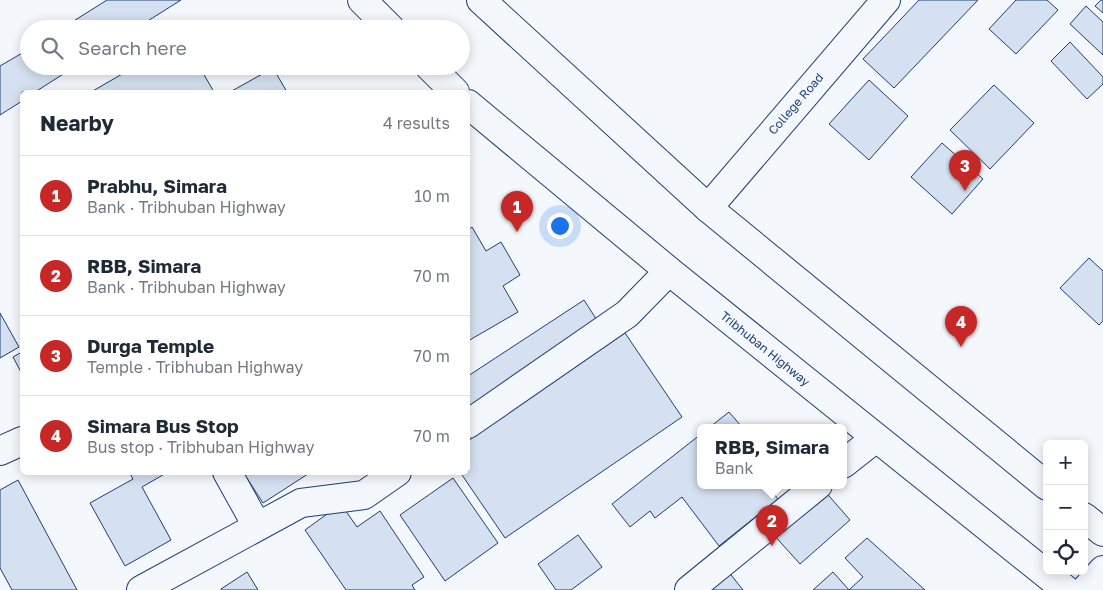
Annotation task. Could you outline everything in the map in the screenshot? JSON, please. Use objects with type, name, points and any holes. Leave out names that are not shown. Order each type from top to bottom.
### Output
[{"type":"main road","points":[[362,0],[382,20]]},
{"type":"main road","points":[[481,0],[708,208],[1046,485]]},
{"type":"main road","name":"College Road","points":[[708,208],[886,0]]},
{"type":"main road","points":[[438,75],[453,90]]},
{"type":"main road","name":"Tribhuban Highway","points":[[470,106],[669,271],[1066,590]]},
{"type":"main road","points":[[470,423],[627,314],[669,271]]},
{"type":"main road","points":[[847,461],[876,438]]},
{"type":"main road","points":[[0,451],[20,442]]},
{"type":"main road","points":[[229,475],[257,526]]},
{"type":"main road","points":[[141,590],[301,503],[364,495],[393,475]]},
{"type":"main road","points":[[689,590],[813,489]]},
{"type":"main road","points":[[1088,520],[1103,532]]},
{"type":"main road","points":[[1085,590],[1103,570]]},
{"type":"building","points":[[107,0],[181,0],[149,20],[75,20]]},
{"type":"building","points":[[919,0],[978,0],[894,88],[863,59]]},
{"type":"building","points":[[1016,0],[1047,0],[1058,10],[1016,54],[989,29]]},
{"type":"building","points":[[1103,0],[1103,13],[1095,6]]},
{"type":"building","points":[[1086,6],[1103,22],[1103,55],[1070,24]]},
{"type":"building","points":[[1070,42],[1103,77],[1103,84],[1087,99],[1051,61]]},
{"type":"building","points":[[20,54],[20,75],[62,75],[38,90],[20,90],[20,102],[0,115],[0,66]]},
{"type":"building","points":[[120,75],[204,75],[213,90],[94,90]]},
{"type":"building","points":[[260,75],[277,75],[286,90],[234,90]]},
{"type":"building","points":[[869,80],[908,116],[869,160],[829,124]]},
{"type":"building","points":[[994,85],[1034,123],[990,169],[950,130]]},
{"type":"building","points":[[942,143],[983,179],[952,214],[911,177]]},
{"type":"building","points":[[472,227],[486,251],[501,242],[520,275],[503,286],[518,312],[470,340],[470,228]]},
{"type":"building","points":[[1089,258],[1103,271],[1103,321],[1099,325],[1060,288]]},
{"type":"building","points":[[584,300],[600,325],[470,411],[470,375]]},
{"type":"building","points":[[0,313],[19,347],[0,358]]},
{"type":"building","points":[[625,333],[682,417],[505,538],[462,475],[470,475],[470,440]]},
{"type":"building","points":[[20,353],[20,370],[13,357]]},
{"type":"building","points":[[729,412],[739,424],[714,424]]},
{"type":"building","points":[[697,437],[697,489],[770,489],[778,499],[719,546],[682,497],[655,518],[650,511],[630,527],[612,504]]},
{"type":"building","points":[[131,475],[163,475],[142,487],[171,540],[125,566],[90,503],[133,479]]},
{"type":"building","points":[[245,475],[306,475],[263,503]]},
{"type":"building","points":[[453,478],[498,543],[445,581],[400,515]]},
{"type":"building","points":[[18,480],[77,590],[12,590],[0,568],[0,490]]},
{"type":"building","points":[[823,489],[850,520],[800,564],[773,534]]},
{"type":"building","points":[[341,504],[357,527],[380,511],[424,577],[412,585],[415,590],[346,590],[305,530]]},
{"type":"building","points":[[578,535],[602,567],[571,590],[556,590],[538,564]]},
{"type":"building","points":[[867,538],[925,590],[849,590],[863,577],[845,558]]},
{"type":"building","points":[[728,571],[743,590],[705,590]]},
{"type":"building","points":[[247,572],[258,590],[221,590],[221,589]]},
{"type":"building","points":[[833,572],[849,590],[813,590]]},
{"type":"place","name":"Durga Temple","points":[[965,191]]},
{"type":"place","name":"Prabhu, Simara","points":[[517,232]]},
{"type":"place","name":"Simara Bus Stop","points":[[961,347]]},
{"type":"place","name":"RBB, Simara","points":[[772,546]]}]
